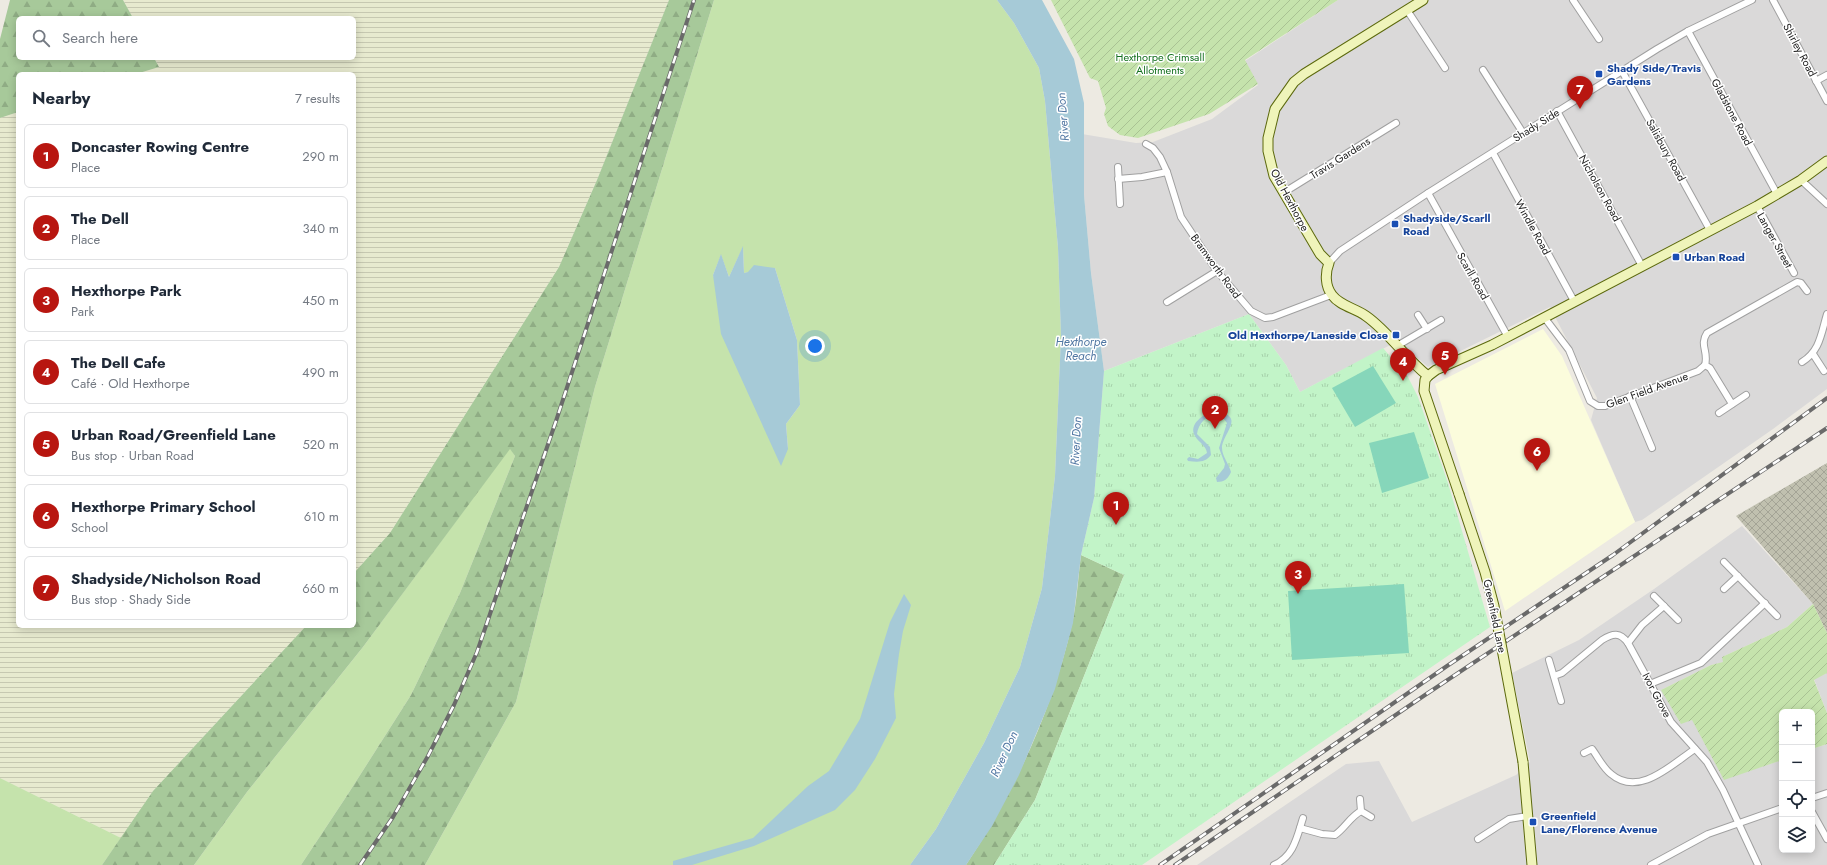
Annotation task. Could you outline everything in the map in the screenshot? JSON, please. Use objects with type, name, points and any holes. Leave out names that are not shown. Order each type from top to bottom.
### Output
[{"type":"street","name":"Old Hexthorpe","points":[[1329,263],[1320,254],[1274,176],[1270,164],[1268,138],[1275,109],[1294,82],[1304,74],[1423,0]]},
{"type":"street","points":[[1573,0],[1599,39]]},
{"type":"street","name":"Shady Side","points":[[1329,263],[1340,251],[1557,111],[1688,31],[1752,0]]},
{"type":"street","name":"Shirley Road","points":[[1773,0],[1827,101]]},
{"type":"street","points":[[1407,10],[1445,68]]},
{"type":"street","name":"Gladstone Road","points":[[1688,31],[1777,194]]},
{"type":"street","points":[[1483,70],[1523,133]]},
{"type":"street","name":"Salisbury Road","points":[[1622,71],[1710,230]]},
{"type":"street","points":[[1816,81],[1827,75]]},
{"type":"street","name":"Nicholson Road","points":[[1557,111],[1642,266]]},
{"type":"street","name":"Travis Gardens","points":[[1283,193],[1396,123]]},
{"type":"street","name":"Bramworth Road","points":[[1146,144],[1156,150],[1167,172],[1181,217],[1217,271],[1251,311],[1265,318],[1273,317],[1332,295]]},
{"type":"street","name":"Windle Road","points":[[1493,153],[1574,301]]},
{"type":"street","points":[[1329,263],[1326,275],[1327,283],[1332,295],[1342,304],[1367,316],[1418,368],[1428,376],[1436,370],[1508,337],[1757,206],[1801,180],[1827,161]]},
{"type":"street","points":[[1118,167],[1120,204]]},
{"type":"street","points":[[1118,179],[1142,177],[1167,172]]},
{"type":"street","points":[[1801,180],[1827,204]]},
{"type":"street","name":"Scarll Road","points":[[1428,193],[1508,337]]},
{"type":"street","name":"Langer Street","points":[[1757,206],[1794,273]]},
{"type":"street","points":[[1167,302],[1217,271]]},
{"type":"street","points":[[1732,404],[1710,368],[1705,365],[1706,356],[1703,342],[1708,333],[1798,282],[1801,283],[1806,291]]},
{"type":"street","points":[[1802,362],[1813,354],[1817,348],[1827,314]]},
{"type":"street","points":[[1418,315],[1427,329]]},
{"type":"street","name":"Glen Field Avenue","points":[[1544,317],[1569,350],[1590,401],[1593,404],[1605,406],[1698,371],[1705,365]]},
{"type":"street","points":[[1397,346],[1441,320]]},
{"type":"street","points":[[1813,354],[1824,371]]},
{"type":"street","name":"Greenfield Lane","points":[[1428,376],[1424,391],[1485,572],[1494,606],[1523,762],[1532,865]]},
{"type":"street","points":[[1719,413],[1746,395]]},
{"type":"street","points":[[1630,396],[1652,448]]},
{"type":"street","points":[[1724,562],[1777,616]]},
{"type":"street","points":[[1724,589],[1738,576]]},
{"type":"street","points":[[1654,596],[1678,620]]},
{"type":"street","points":[[1650,684],[1701,663],[1765,603]]},
{"type":"street","points":[[1554,676],[1562,673],[1609,636],[1617,634],[1623,636],[1628,643],[1642,625],[1664,606]]},
{"type":"street","name":"Ivor Grove","points":[[1628,643],[1671,722],[1707,762],[1723,790],[1737,823],[1758,865]]},
{"type":"street","points":[[1549,660],[1561,701]]},
{"type":"street","points":[[1584,753],[1592,749],[1610,774],[1623,780],[1637,782],[1654,777],[1695,749]]},
{"type":"street","points":[[1815,797],[1827,793]]},
{"type":"street","points":[[1360,799],[1361,811]]},
{"type":"street","points":[[1654,864],[1708,834],[1779,809]]},
{"type":"street","points":[[1361,811],[1371,817]]},
{"type":"street","points":[[1300,828],[1322,834],[1335,835],[1361,811]]},
{"type":"street","points":[[1478,839],[1509,819],[1527,816]]},
{"type":"street","points":[[1815,817],[1827,839]]},
{"type":"street","points":[[1274,865],[1286,857],[1292,850],[1303,818]]},
{"type":"shaded area","points":[[123,0],[669,0],[597,180],[559,267],[390,533],[356,571],[356,72],[143,72],[159,67],[155,60],[356,60],[356,16],[132,16]]},
{"type":"shaded area","points":[[1338,0],[1827,0],[1827,389],[1773,429],[1642,520],[1635,522],[1591,420],[1597,398],[1550,307],[1428,367],[1398,341],[1300,392],[1286,365],[1249,314],[1104,371],[1091,273],[1084,195],[1082,134],[1136,143],[1153,142],[1212,119],[1258,85],[1245,61]]},
{"type":"shaded area","points":[[16,113],[16,628],[304,628],[153,791],[121,838],[0,778],[0,118]]},
{"type":"shaded area","points":[[1543,329],[1562,356],[1635,522],[1505,611],[1435,384]]},
{"type":"shaded area","points":[[1827,463],[1827,633],[1813,604],[1736,516]]},
{"type":"shaded area","points":[[1742,526],[1813,604],[1787,627],[1722,657],[1724,662],[1711,665],[1661,690],[1692,719],[1724,779],[1779,761],[1779,853],[1815,853],[1815,748],[1827,744],[1827,865],[1197,865],[1346,764],[1379,761],[1412,822],[1516,775],[1530,762],[1512,673],[1579,640]]},
{"type":"shaded area","points":[[1827,673],[1827,713],[1814,679]]},
{"type":"green space","points":[[10,0],[123,0],[132,16],[16,16],[16,60],[155,60],[159,67],[143,72],[16,72],[16,113],[0,118],[0,39]]},
{"type":"green space","points":[[669,0],[714,0],[595,387],[516,702],[425,865],[301,865],[411,695],[460,593],[515,456],[510,449],[363,647],[247,792],[194,865],[102,865],[153,791],[304,628],[356,628],[356,571],[390,533],[559,267],[597,180]]},
{"type":"green space","points":[[714,0],[997,0],[1014,23],[1039,68],[1045,101],[1058,248],[1061,336],[1055,476],[1042,588],[1020,667],[984,743],[936,829],[910,865],[425,865],[516,702],[595,387]],"holes":[[[743,247],[744,273],[775,268],[797,340],[800,405],[786,424],[788,449],[713,275],[721,255],[729,277]]]},
{"type":"green space","name":"Hexthorpe Crimsall Allotments","points":[[1051,0],[1338,0],[1245,60],[1258,84],[1209,114],[1138,138],[1120,135],[1108,126],[1104,114],[1106,108],[1098,81],[1090,78]]},
{"type":"green space","points":[[1249,314],[1286,365],[1300,392],[1383,348],[1408,377],[1418,397],[1448,483],[1490,627],[1142,865],[994,865],[1035,800],[1124,575],[1081,555],[1094,498],[1104,371]]},
{"type":"green space","points":[[1373,366],[1396,403],[1355,427],[1332,388]]},
{"type":"green space","points":[[1414,432],[1429,478],[1382,493],[1369,443]]},
{"type":"green space","points":[[510,448],[515,456],[460,593],[411,695],[301,865],[194,865],[247,792],[363,647]]},
{"type":"green space","points":[[1081,555],[1124,575],[1035,800],[994,865],[966,865],[984,837],[1016,779],[1043,719],[1064,656],[1074,616]]},
{"type":"green space","points":[[1404,584],[1409,653],[1292,660],[1288,591]]},
{"type":"green space","points":[[1813,604],[1827,633],[1827,673],[1814,680],[1827,713],[1827,744],[1815,748],[1815,709],[1779,709],[1779,761],[1724,780],[1692,720],[1681,724],[1661,690],[1711,665],[1723,662],[1722,657],[1787,627]]},
{"type":"green space","points":[[0,778],[121,838],[102,865],[0,865]]},
{"type":"water","points":[[997,0],[1042,0],[1074,59],[1084,103],[1084,195],[1091,273],[1104,371],[1094,498],[1081,555],[1073,623],[1055,689],[1019,775],[992,826],[966,865],[910,865],[936,829],[984,743],[1020,667],[1042,588],[1055,476],[1061,336],[1058,248],[1045,101],[1039,68],[1014,23]]},
{"type":"water","points":[[743,246],[744,273],[748,272],[754,265],[775,268],[797,340],[800,405],[786,424],[788,449],[781,466],[721,334],[713,275],[721,254],[729,277]]},
{"type":"water","points":[[1213,411],[1229,416],[1231,420],[1231,425],[1223,442],[1222,448],[1231,472],[1226,480],[1219,482],[1217,482],[1216,478],[1224,468],[1225,464],[1219,448],[1227,423],[1223,418],[1214,415],[1209,416],[1198,428],[1197,434],[1210,447],[1211,455],[1209,458],[1195,462],[1188,461],[1187,459],[1189,457],[1198,459],[1207,453],[1193,432],[1195,424],[1198,420],[1205,414]]},
{"type":"water","points":[[904,594],[911,605],[903,631],[899,654],[894,694],[896,718],[875,759],[855,790],[835,810],[754,846],[692,865],[673,865],[673,861],[753,838],[808,786],[829,771],[860,719],[890,622]]},
{"type":"railway","points":[[360,865],[393,817],[428,756],[454,705],[477,652],[556,421],[694,0]]},
{"type":"railway","points":[[1160,865],[1447,666],[1613,555],[1827,398]]},
{"type":"railway","points":[[1175,865],[1425,695],[1827,428]]},
{"type":"place","name":"Shady Side/Travis Gardens","points":[[1599,74]]},
{"type":"place","name":"Shadyside/Nicholson Road","points":[[1580,109]]},
{"type":"place","name":"Shadyside/Scarll Road","points":[[1395,224]]},
{"type":"place","name":"Urban Road","points":[[1676,257]]},
{"type":"place","name":"Old Hexthorpe/Laneside Close","points":[[1396,335]]},
{"type":"place","name":"Urban Road/Greenfield Lane","points":[[1445,375]]},
{"type":"place","name":"The Dell Cafe","points":[[1403,381]]},
{"type":"place","name":"The Dell","points":[[1215,429]]},
{"type":"place","name":"Hexthorpe Primary School","points":[[1537,471]]},
{"type":"place","name":"Doncaster Rowing Centre","points":[[1116,525]]},
{"type":"place","name":"Hexthorpe Park","points":[[1298,594]]},
{"type":"place","name":"Greenfield Lane/Florence Avenue","points":[[1533,822]]},
{"type":"water label","name":"River Don","points":[[1063,117]]},
{"type":"water label","name":"Hexthorpe Reach","points":[[1081,349]]},
{"type":"water label","name":"River Don","points":[[1076,441]]},
{"type":"water label","name":"River Don","points":[[1004,754]]}]
